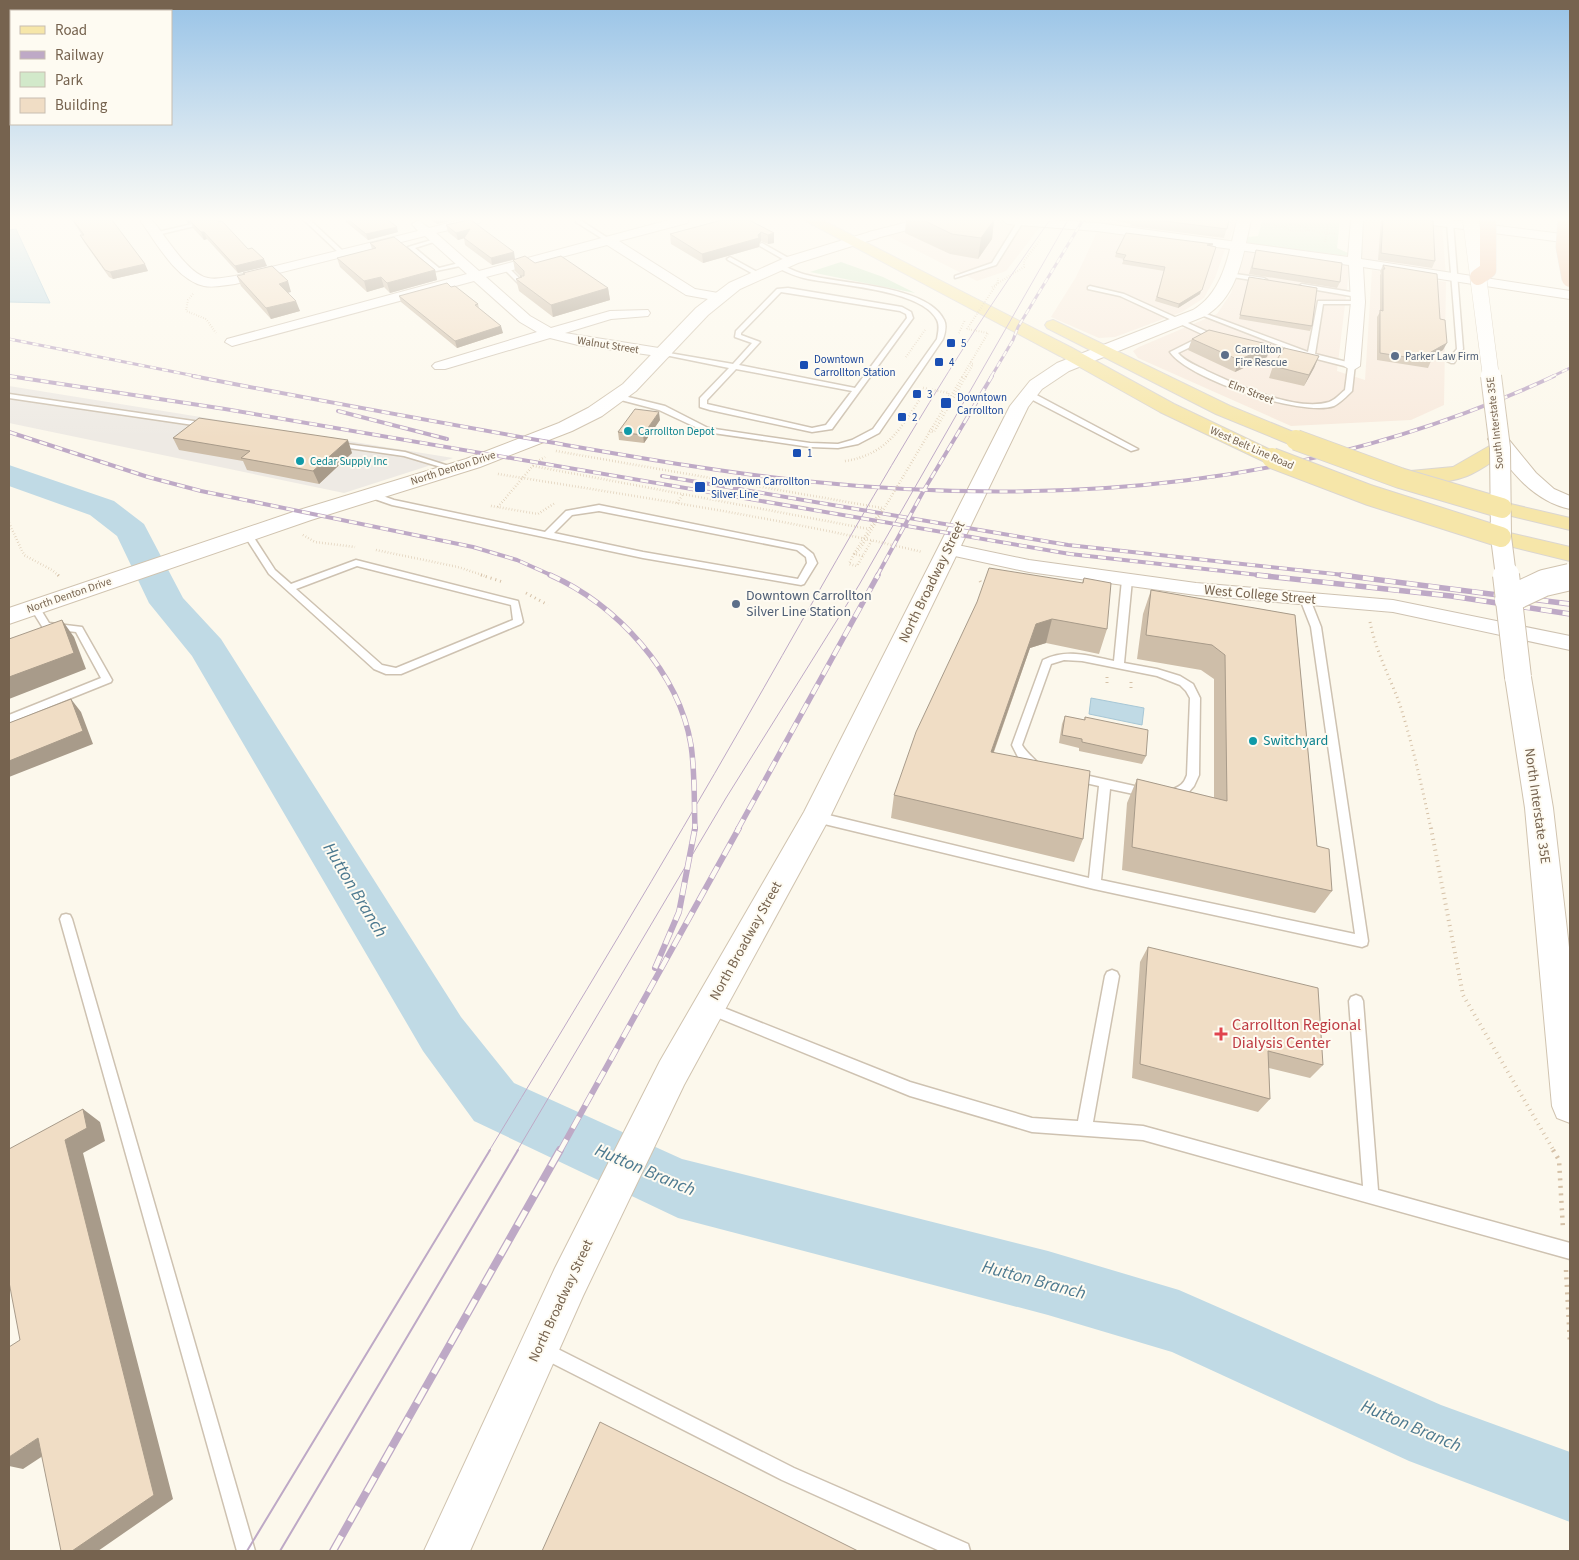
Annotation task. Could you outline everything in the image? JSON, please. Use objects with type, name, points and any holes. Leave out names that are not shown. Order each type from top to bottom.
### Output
[{"type":"main road","name":"West Belt Line Road","points":[[952,293],[1199,424],[1272,458],[1340,484],[1501,537],[1570,554]]},
{"type":"main road","name":"West Belt Line Road","points":[[1036,317],[1223,410],[1318,449],[1400,478],[1502,508],[1570,524]]},
{"type":"main road","points":[[1400,478],[1442,476],[1460,472],[1499,443]]},
{"type":"street","points":[[232,342],[414,293]]},
{"type":"street","name":"Walnut Street","points":[[496,293],[526,319],[549,333],[578,341],[665,353]]},
{"type":"street","points":[[695,293],[719,297]]},
{"type":"street","name":"North Denton Drive","points":[[9,616],[248,534],[536,440],[595,412],[620,397],[665,353],[696,317],[727,293]]},
{"type":"street","name":"North Broadway Street","points":[[447,1551],[569,1282],[672,1073],[816,817],[1019,406],[1028,394],[1050,375],[1081,360],[1198,313],[1212,305],[1220,293]]},
{"type":"street","name":"Elm Street","points":[[1352,366],[1358,293]]},
{"type":"street","name":"South Interstate 35E","points":[[1480,293],[1499,443],[1502,508]]},
{"type":"street","points":[[1555,293],[1570,295]]},
{"type":"street","points":[[440,366],[610,315],[644,313]]},
{"type":"street","points":[[1499,443],[1534,483],[1546,492],[1570,503]]},
{"type":"street","name":"North Interstate 35E","points":[[1502,508],[1501,537],[1508,600],[1539,808],[1570,1106]]},
{"type":"street","name":"West College Street","points":[[948,549],[1029,566],[1196,589],[1392,606],[1570,643]]},
{"type":"street","points":[[1508,600],[1544,584],[1570,577]]},
{"type":"lane","points":[[776,293],[738,332],[737,336],[757,342],[703,400],[703,405],[803,428],[823,430],[829,427],[910,318],[909,313],[902,309],[805,293]]},
{"type":"lane","points":[[620,397],[662,408],[706,430],[800,444],[838,446],[855,442],[876,431],[940,339],[942,329],[939,315],[931,308],[904,295],[892,293]]},
{"type":"lane","points":[[1112,293],[1122,295],[1180,321]]},
{"type":"lane","points":[[1332,293],[1358,298]]},
{"type":"lane","points":[[1451,361],[1460,349],[1454,293]]},
{"type":"lane","points":[[1311,356],[1320,302],[1358,298]]},
{"type":"lane","points":[[1198,313],[1311,356],[1352,366]]},
{"type":"lane","name":"Elm Street","points":[[1180,321],[1208,334],[1205,338],[1174,352],[1178,358],[1220,380],[1275,402],[1310,406],[1338,401],[1346,395],[1353,382],[1352,366]]},
{"type":"lane","points":[[665,353],[856,390]]},
{"type":"lane","points":[[1028,394],[1134,449]]},
{"type":"lane","points":[[9,396],[214,426]]},
{"type":"lane","points":[[330,443],[405,454],[451,468]]},
{"type":"lane","points":[[369,494],[392,502],[643,555],[801,582],[812,563],[810,556],[800,548],[599,508],[569,514],[548,534]]},
{"type":"lane","points":[[248,534],[272,572],[378,667],[386,671],[397,672],[518,622],[515,603],[356,563],[290,588]]},
{"type":"lane","points":[[1119,665],[1127,580]]},
{"type":"lane","points":[[816,817],[1094,884],[1362,941],[1316,627],[1305,599]]},
{"type":"lane","points":[[9,719],[106,680],[79,629],[46,626],[35,607]]},
{"type":"lane","points":[[43,638],[69,628]]},
{"type":"lane","points":[[1043,769],[1034,767],[1024,758],[1017,745],[1047,662],[1065,655],[1162,674],[1189,687],[1194,698],[1193,775],[1190,784],[1182,793],[1162,796],[1061,774]]},
{"type":"lane","points":[[1094,884],[1105,784]]},
{"type":"lane","points":[[66,919],[246,1551]]},
{"type":"lane","points":[[1084,1130],[1112,976]]},
{"type":"lane","points":[[1356,1001],[1371,1196]]},
{"type":"lane","points":[[709,1008],[910,1089],[1032,1125],[1142,1133],[1567,1250]]},
{"type":"lane","points":[[539,1348],[788,1474],[962,1551]]},
{"type":"path","points":[[194,293],[188,300],[186,311],[206,319],[224,343],[232,342]]},
{"type":"path","points":[[930,431],[934,432],[956,395],[988,333],[967,329],[991,293]]},
{"type":"path","points":[[872,540],[857,566],[849,564],[930,431],[949,395],[972,363]]},
{"type":"path","points":[[918,387],[956,395]]},
{"type":"path","points":[[553,450],[882,508],[854,554],[863,556]]},
{"type":"path","points":[[533,466],[869,529]]},
{"type":"path","points":[[498,507],[522,478],[677,503],[864,538],[924,552]]},
{"type":"path","points":[[586,494],[606,491]]},
{"type":"path","points":[[677,503],[683,494]]},
{"type":"path","points":[[488,505],[538,514],[562,500]]},
{"type":"path","points":[[9,524],[14,529],[24,555],[29,560],[53,570],[75,593]]},
{"type":"path","points":[[980,581],[982,585]]},
{"type":"path","points":[[1370,614],[1374,643],[1399,703],[1415,753],[1452,930],[1463,994],[1559,1160],[1567,1250],[1570,1344]]},
{"type":"shaded area","points":[[1066,293],[1207,293],[1204,298],[1182,312],[1115,337],[1099,338],[1051,317]]},
{"type":"shaded area","points":[[1231,293],[1346,293],[1337,371],[1365,380],[1371,293],[1446,293],[1444,405],[1411,420],[1291,426],[1138,358],[1133,351],[1217,314]]},
{"type":"shaded area","points":[[9,386],[453,458],[344,493],[9,423]]},
{"type":"water","points":[[9,293],[45,293],[50,303],[9,302]]},
{"type":"water","points":[[1091,698],[1144,708],[1142,725],[1089,714]]},
{"type":"building","points":[[252,293],[288,293],[296,301],[266,308]]},
{"type":"building","points":[[411,293],[464,293],[478,304],[475,305],[501,326],[455,341],[399,296]]},
{"type":"building","points":[[535,293],[592,293],[551,305]]},
{"type":"building","points":[[1158,293],[1197,293],[1179,304],[1157,297]]},
{"type":"building","points":[[1245,293],[1316,293],[1312,326],[1240,315]]},
{"type":"building","points":[[1383,293],[1438,293],[1440,319],[1445,320],[1447,343],[1431,352],[1431,361],[1380,353],[1380,310],[1383,311]]},
{"type":"building","points":[[1209,330],[1271,345],[1239,360],[1192,339]]},
{"type":"building","points":[[1284,348],[1319,356],[1309,375],[1273,366]]},
{"type":"building","points":[[635,409],[659,412],[643,435],[618,432]]},
{"type":"building","points":[[199,418],[348,440],[313,471],[241,458],[250,451],[173,438]]},
{"type":"building","points":[[989,568],[1083,583],[1084,578],[1111,583],[1107,629],[1052,619],[1036,624],[991,752],[1090,771],[1083,839],[894,795],[916,732],[977,602]]},
{"type":"building","name":"Switchyard","points":[[1151,590],[1295,615],[1317,846],[1329,849],[1332,891],[1132,847],[1137,779],[1227,801],[1225,655],[1212,645],[1146,635]]},
{"type":"building","points":[[62,620],[74,653],[9,677],[9,639]]},
{"type":"building","points":[[71,699],[83,731],[9,761],[9,723]]},
{"type":"building","points":[[1065,716],[1085,720],[1085,717],[1148,730],[1146,756],[1082,742],[1082,739],[1062,735]]},
{"type":"building","name":"Carrollton Regional Dialysis Center","points":[[1148,947],[1318,988],[1323,1065],[1268,1051],[1270,1099],[1140,1064]]},
{"type":"building","points":[[83,1109],[87,1128],[65,1140],[154,1495],[72,1551],[61,1551],[38,1438],[9,1457],[9,1347],[20,1340],[9,1282],[9,1149]]},
{"type":"building","points":[[600,1422],[858,1551],[542,1551]]},
{"type":"waterway","name":"Hutton Branch","points":[[9,475],[102,508],[132,531],[167,603],[207,648],[442,1034],[494,1102],[678,1188],[1048,1283],[1179,1322],[1433,1437],[1570,1487]]},
{"type":"tram line","points":[[489,1151],[683,828],[892,465],[1000,293]]},
{"type":"tram line","points":[[517,1151],[726,798],[859,585],[1026,293]]},
{"type":"tram line","points":[[247,1551],[490,1150]]},
{"type":"tram line","points":[[280,1551],[518,1150]]},
{"type":"railway","points":[[991,377],[1039,293]]},
{"type":"railway","points":[[9,339],[200,377]]},
{"type":"railway","points":[[1551,377],[1570,368]]},
{"type":"railway","points":[[15,377],[9,376],[225,409],[905,526]]},
{"type":"railway","points":[[193,376],[543,441],[674,463],[804,481],[924,490]]},
{"type":"railway","points":[[924,490],[992,376]]},
{"type":"railway","points":[[924,490],[997,492],[1093,489],[1187,480],[1280,465],[1373,443],[1464,413],[1554,376]]},
{"type":"railway","points":[[338,411],[447,439]]},
{"type":"railway","points":[[9,432],[148,477],[201,491],[473,547],[517,560],[553,576]]},
{"type":"railway","points":[[662,476],[909,518]]},
{"type":"railway","points":[[909,518],[924,490]]},
{"type":"railway","points":[[905,526],[909,518]]},
{"type":"railway","points":[[909,518],[1068,545],[1353,576]]},
{"type":"railway","points":[[877,576],[905,526]]},
{"type":"railway","points":[[905,526],[1070,554],[1268,576]]},
{"type":"railway","points":[[550,575],[575,588],[620,622],[659,667],[673,692],[684,718],[691,745],[694,776],[695,828]]},
{"type":"railway","points":[[738,829],[878,575]]},
{"type":"railway","points":[[1257,575],[1451,596],[1570,614]]},
{"type":"railway","points":[[1341,575],[1570,604]]},
{"type":"railway","points":[[655,968],[679,912],[695,828]]},
{"type":"railway","points":[[560,1151],[739,828]]},
{"type":"railway","points":[[333,1551],[560,1150]]},
{"type":"place","name":"5","points":[[951,343]]},
{"type":"place","name":"Carrollton Fire Rescue","points":[[1225,355]]},
{"type":"place","name":"Parker Law Firm","points":[[1395,356]]},
{"type":"place","name":"4","points":[[939,362]]},
{"type":"place","name":"Downtown Carrollton Station","points":[[804,365]]},
{"type":"place","name":"3","points":[[917,394]]},
{"type":"place","name":"Downtown Carrollton","points":[[946,403]]},
{"type":"place","name":"2","points":[[902,417]]},
{"type":"place","name":"Carrollton Depot","points":[[628,431]]},
{"type":"place","name":"1","points":[[797,453]]},
{"type":"place","name":"Cedar Supply Inc","points":[[300,461]]},
{"type":"place","name":"Downtown Carrollton Silver Line","points":[[700,487]]},
{"type":"place","name":"Downtown Carrollton Silver Line Station","points":[[736,604]]},
{"type":"place","name":"Switchyard","points":[[1253,741]]},
{"type":"place","name":"Carrollton Regional Dialysis Center","points":[[1221,1034]]}]
